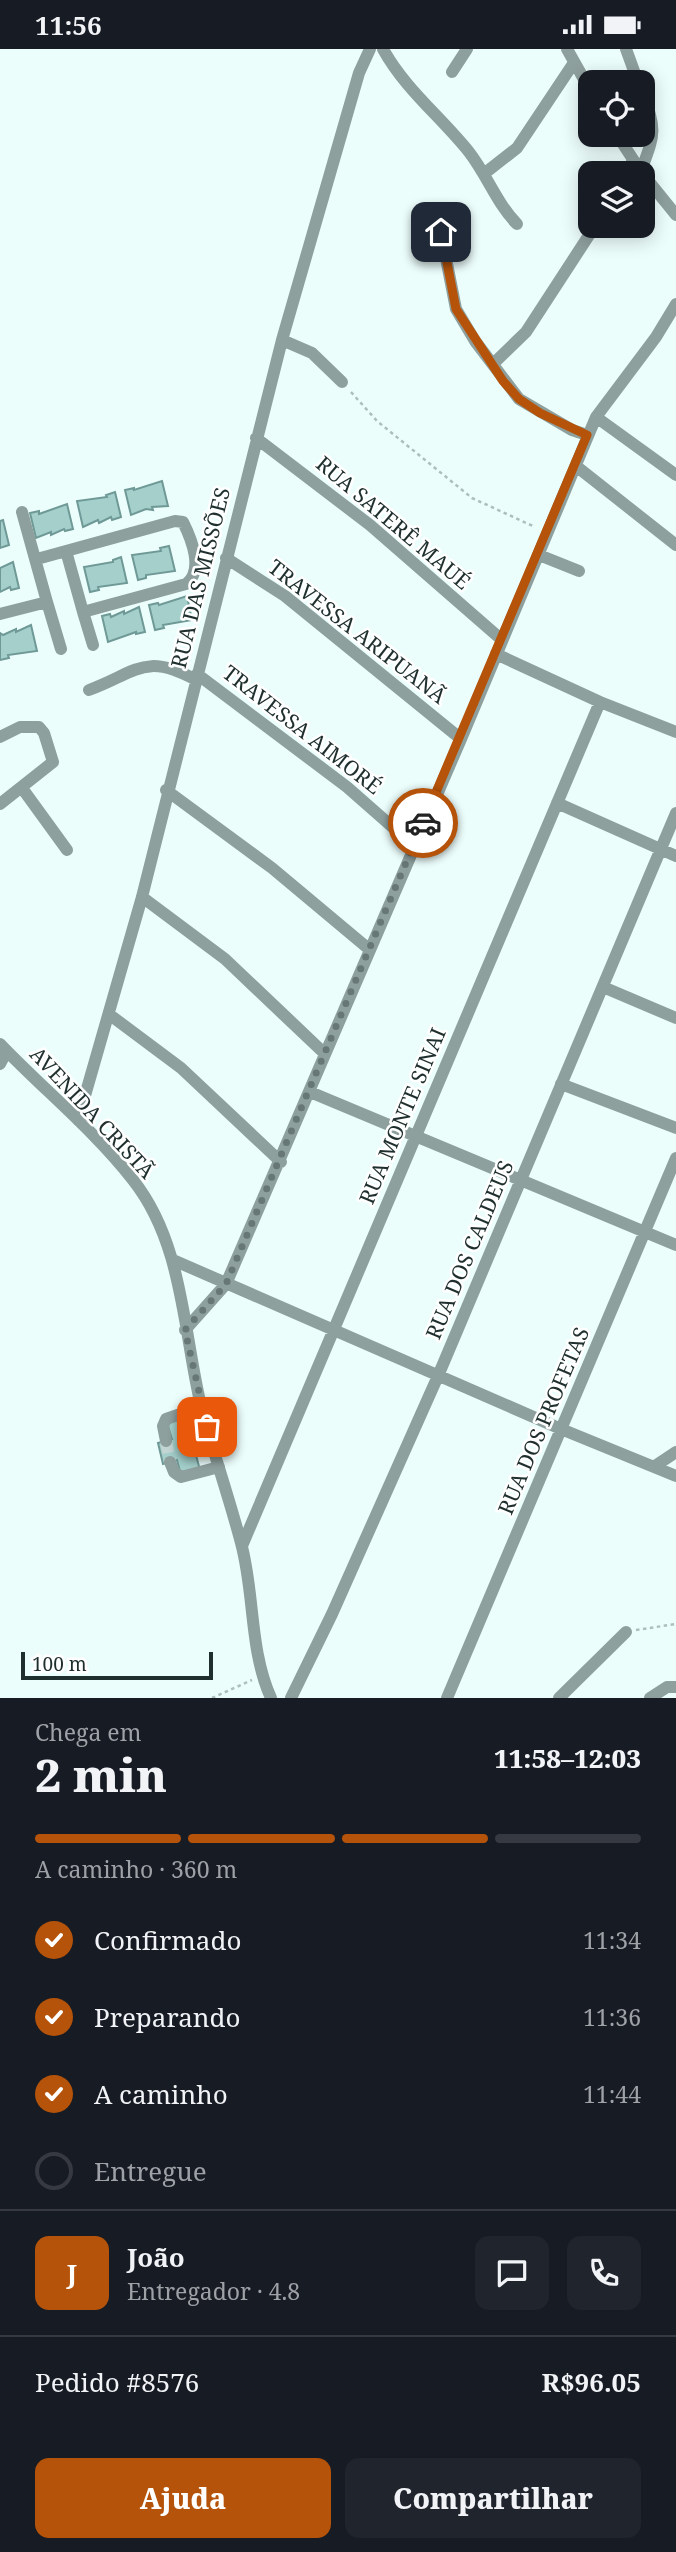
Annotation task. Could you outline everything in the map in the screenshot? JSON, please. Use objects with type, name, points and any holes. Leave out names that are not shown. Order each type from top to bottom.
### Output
[{"type":"street","name":"RUA DAS MISSÕES","points":[[78,1120],[142,897],[166,790],[282,340],[359,73],[370,49]]},
{"type":"street","points":[[383,49],[416,94],[485,173],[517,224]]},
{"type":"street","points":[[452,72],[467,49]]},
{"type":"street","points":[[567,49],[578,72]]},
{"type":"street","points":[[626,49],[634,70]]},
{"type":"street","points":[[485,173],[517,148],[573,64]]},
{"type":"street","points":[[655,188],[676,215]]},
{"type":"street","points":[[438,218],[456,309],[475,341],[519,399],[572,430],[587,435]]},
{"type":"street","points":[[493,364],[526,332],[587,238]]},
{"type":"street","points":[[185,1330],[226,1284],[281,1161],[413,845],[461,739],[587,435],[596,417],[656,337],[676,304]]},
{"type":"street","points":[[282,340],[312,353],[342,382]]},
{"type":"street","points":[[596,417],[676,475]]},
{"type":"street","name":"RUA SATERÊ MAUÉ","points":[[256,438],[370,525],[502,640]]},
{"type":"street","points":[[576,466],[676,545]]},
{"type":"street","points":[[22,512],[61,649]]},
{"type":"street","points":[[37,559],[175,521],[183,523],[197,570],[195,578],[186,585],[83,612]]},
{"type":"street","points":[[66,551],[93,645]]},
{"type":"street","points":[[538,555],[579,571]]},
{"type":"street","name":"TRAVESSA ARIPUANÃ","points":[[226,558],[285,596],[461,739]]},
{"type":"street","points":[[0,614],[47,602]]},
{"type":"street","points":[[496,654],[600,702],[676,732]]},
{"type":"street","name":"TRAVESSA AIMORÉ","points":[[89,690],[154,664],[175,668],[196,677],[347,787],[413,845]]},
{"type":"street","name":"RUA MONTE SINAI","points":[[242,1546],[600,702]]},
{"type":"street","points":[[0,737],[30,725],[39,727],[53,755],[53,762],[46,769],[0,804]]},
{"type":"street","points":[[22,788],[68,850]]},
{"type":"street","points":[[166,790],[272,868],[370,950]]},
{"type":"street","points":[[557,803],[676,856]]},
{"type":"street","name":"RUA DOS CALDEUS","points":[[291,1698],[332,1614],[438,1376],[676,813]]},
{"type":"street","points":[[142,897],[225,959],[324,1053]]},
{"type":"street","points":[[603,987],[676,1018]]},
{"type":"street","points":[[110,1015],[181,1068],[281,1161]]},
{"type":"street","points":[[0,1064],[3,1047]]},
{"type":"street","name":"AVENIDA CRISTÃ","points":[[3,1047],[78,1120],[134,1180],[164,1235],[173,1260],[201,1407],[242,1546],[261,1675],[271,1698]]},
{"type":"street","points":[[561,1084],[676,1128]]},
{"type":"street","points":[[310,1092],[676,1245]]},
{"type":"street","name":"RUA DOS PROFETAS","points":[[447,1698],[676,1159]]},
{"type":"street","points":[[173,1260],[561,1429],[676,1476]]},
{"type":"street","points":[[166,1441],[163,1426],[166,1419],[201,1407]]},
{"type":"street","points":[[655,1466],[676,1452]]},
{"type":"street","points":[[170,1462],[174,1472],[181,1477],[219,1467]]},
{"type":"street","points":[[559,1698],[626,1632]]},
{"type":"street","points":[[650,1698],[676,1686]]},
{"type":"path","points":[[342,382],[377,421],[472,498],[548,533]]},
{"type":"path","points":[[626,1632],[676,1624]]},
{"type":"path","points":[[212,1698],[261,1675]]},
{"type":"building","points":[[162,481],[168,506],[152,507],[153,510],[146,509],[131,515],[125,490],[134,490]]},
{"type":"building","points":[[115,492],[121,517],[112,520],[111,517],[99,523],[98,520],[83,527],[77,501],[107,497],[106,495]]},
{"type":"building","points":[[67,504],[73,529],[64,529],[51,535],[51,532],[36,538],[30,513],[39,511],[39,514]]},
{"type":"building","points":[[3,520],[9,545],[0,548],[0,521]]},
{"type":"building","points":[[169,546],[175,571],[146,575],[146,578],[138,580],[132,555],[161,551],[160,548]]},
{"type":"building","points":[[121,557],[127,583],[98,587],[99,590],[90,592],[84,567],[113,562]]},
{"type":"building","points":[[13,562],[19,588],[11,590],[10,587],[0,592],[0,568]]},
{"type":"building","points":[[187,596],[192,620],[163,625],[164,628],[155,630],[149,605],[159,605]]},
{"type":"building","points":[[139,607],[145,632],[136,632],[108,642],[102,616],[110,614],[111,617],[124,611],[124,614]]},
{"type":"building","points":[[31,625],[37,651],[8,655],[9,658],[0,660],[0,633],[3,635],[16,629],[16,632]]},
{"type":"building","points":[[186,1418],[200,1470],[181,1475],[177,1460],[163,1464],[158,1443],[172,1439],[167,1423]]},
{"type":"tunnel","points":[[166,1441],[170,1462]]},
{"type":"way so far","points":[[207,1427],[185,1330],[226,1284],[281,1161],[324,1053],[423,823]]},
{"type":"route","points":[[423,823],[461,739],[587,435],[540,413],[519,399],[503,381],[456,309],[441,232]]}]
